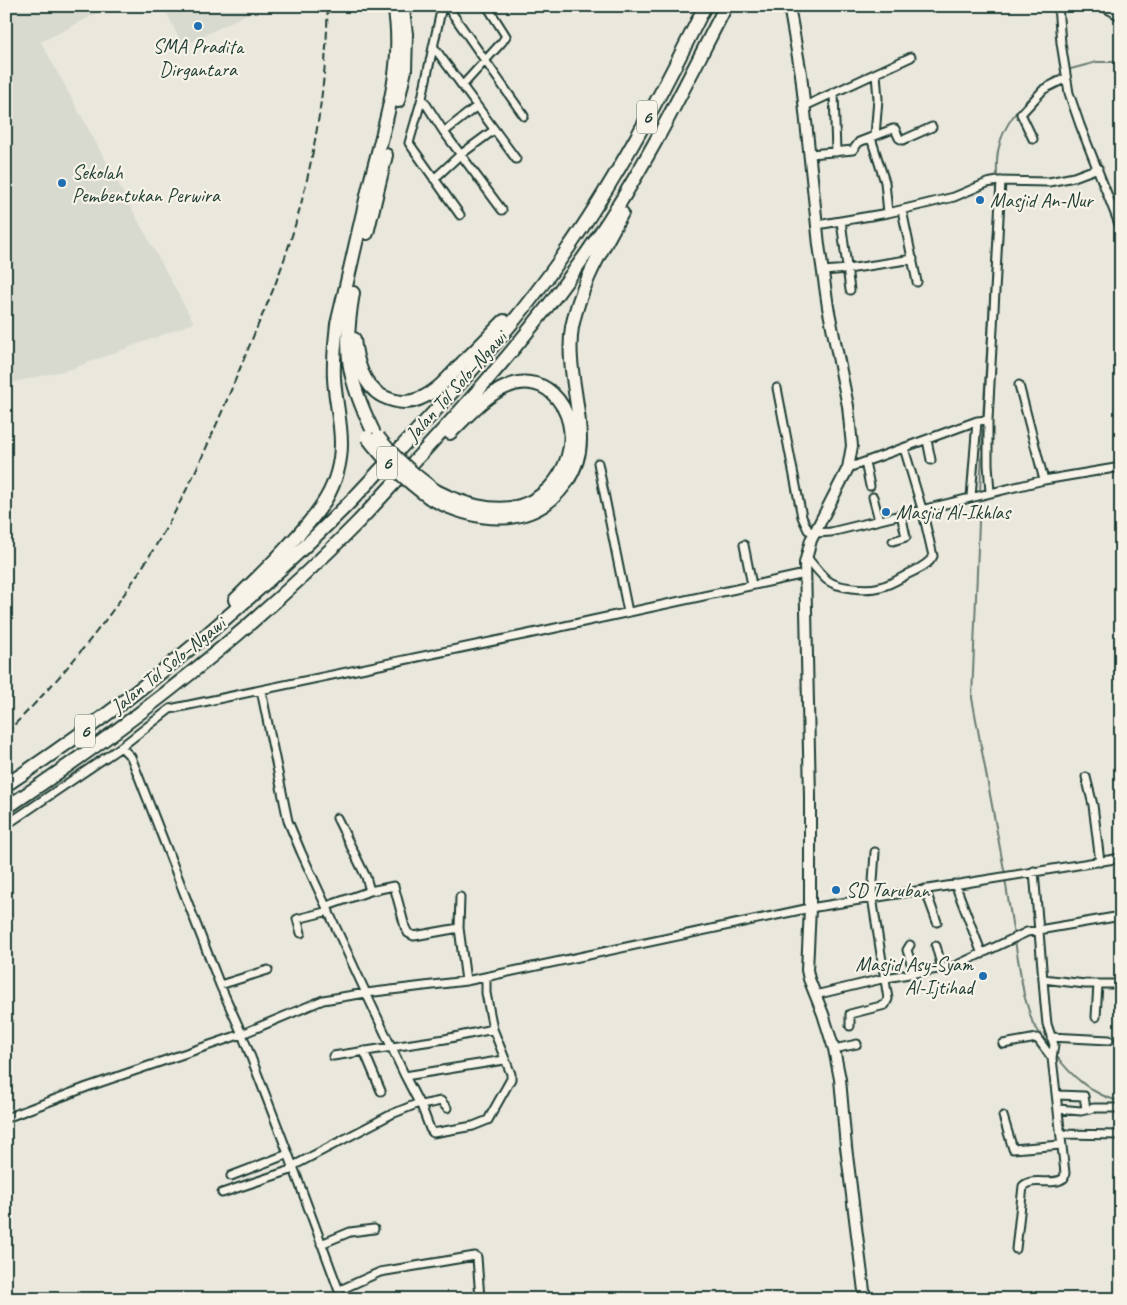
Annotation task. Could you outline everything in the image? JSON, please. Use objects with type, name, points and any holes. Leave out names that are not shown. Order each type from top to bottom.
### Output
[{"type":"highway","points":[[394,6],[397,37],[396,68],[348,294],[348,358],[354,386],[370,434],[445,506],[484,517],[515,517],[526,514],[548,501],[561,490],[570,478],[575,465],[580,440],[570,350],[577,308],[583,288],[596,260],[630,199],[665,123]]},
{"type":"highway","points":[[160,673],[272,564],[315,517],[332,488],[340,458],[341,441],[334,376],[337,324],[348,294],[379,186],[405,70],[406,34],[402,6]]},
{"type":"highway","name":"Jalan Tol Solo–Ngawi","points":[[6,785],[88,729],[237,610],[345,507],[453,392],[540,287],[584,225],[632,144],[705,6]]},
{"type":"highway","name":"Jalan Tol Solo–Ngawi","points":[[6,808],[108,737],[178,684],[300,578],[358,521],[467,404],[558,294],[597,238],[629,188],[726,6]]},
{"type":"highway","points":[[348,294],[358,363],[370,386],[378,394],[391,400],[407,402],[418,400],[443,384],[508,317],[584,225]]},
{"type":"highway","points":[[358,521],[493,393],[517,383],[529,382],[548,389],[563,405],[570,425],[570,451],[565,467],[558,478],[542,494],[522,506],[492,508],[472,505],[433,494]]},
{"type":"main road","points":[[789,6],[805,106],[817,225],[828,306],[848,406],[852,446],[848,468],[815,533],[806,556],[804,574],[810,797],[810,908],[807,970],[834,1049],[840,1078],[846,1147],[865,1299]]},
{"type":"main road","points":[[1104,6],[1121,15]]},
{"type":"street","points":[[442,6],[422,98],[409,144],[460,215]]},
{"type":"street","points":[[447,6],[524,116]]},
{"type":"street","points":[[462,86],[506,36],[503,28],[488,6]]},
{"type":"street","points":[[1058,6],[1066,77],[1073,106],[1121,228]]},
{"type":"street","points":[[434,46],[516,159]]},
{"type":"street","points":[[805,106],[911,57]]},
{"type":"street","points":[[876,74],[878,99],[873,137],[884,182],[888,213]]},
{"type":"street","points":[[1033,139],[1021,114],[1044,89],[1066,77]]},
{"type":"street","points":[[834,93],[836,152]]},
{"type":"street","points":[[422,98],[460,155],[502,210]]},
{"type":"street","points":[[444,132],[477,106]]},
{"type":"street","points":[[811,154],[853,150],[859,142],[893,129],[895,129],[899,138],[903,140],[932,127]]},
{"type":"street","points":[[434,179],[460,155],[494,130]]},
{"type":"street","points":[[817,225],[902,210],[964,194],[987,183],[1000,181],[1049,182],[1074,177],[1098,168]]},
{"type":"street","points":[[980,495],[983,420],[1000,181]]},
{"type":"street","points":[[902,210],[917,282]]},
{"type":"street","points":[[841,221],[850,290]]},
{"type":"street","points":[[823,271],[913,259]]},
{"type":"street","points":[[1019,385],[1044,480]]},
{"type":"street","points":[[777,388],[783,428],[802,517],[808,530],[815,533],[831,532],[1044,480],[1121,467]]},
{"type":"street","points":[[848,468],[983,420]]},
{"type":"street","points":[[980,495],[988,464],[983,420]]},
{"type":"street","points":[[927,440],[931,460]]},
{"type":"street","points":[[806,556],[820,573],[832,583],[867,588],[878,588],[888,584],[931,560],[933,556],[922,509],[904,448]]},
{"type":"street","points":[[864,462],[870,486]]},
{"type":"street","points":[[598,463],[628,612]]},
{"type":"street","points":[[873,497],[879,520]]},
{"type":"street","points":[[893,541],[906,537],[901,514]]},
{"type":"street","points":[[744,544],[752,585]]},
{"type":"street","points":[[6,825],[120,747],[170,709],[804,574]]},
{"type":"street","points":[[261,690],[290,824],[300,852],[434,1134],[485,1122],[510,1079],[511,1074],[493,1029],[487,999],[486,977]]},
{"type":"street","points":[[120,747],[131,757],[220,985],[242,1034],[342,1299]]},
{"type":"street","points":[[1086,777],[1100,862]]},
{"type":"street","points":[[337,818],[366,877],[370,891]]},
{"type":"street","points":[[850,1026],[850,1014],[887,1003],[888,999],[872,897],[875,852]]},
{"type":"street","points":[[6,1118],[86,1087],[242,1034],[318,1002],[366,993],[466,981],[810,908],[1121,858]]},
{"type":"street","points":[[1016,1249],[1022,1187],[1030,1182],[1057,1182],[1063,1179],[1065,1174],[1052,1053],[1054,1044],[1048,1024],[1034,871]]},
{"type":"street","points":[[955,884],[982,954]]},
{"type":"street","points":[[301,932],[297,919],[328,909],[370,891],[394,886],[405,927],[410,936],[459,928]]},
{"type":"street","points":[[925,889],[937,922]]},
{"type":"street","points":[[460,897],[459,928],[466,981]]},
{"type":"street","points":[[815,995],[886,978],[955,966],[1014,937],[1038,930],[1121,916]]},
{"type":"street","points":[[910,945],[907,950],[914,973]]},
{"type":"street","points":[[936,946],[942,968]]},
{"type":"street","points":[[220,985],[268,970]]},
{"type":"street","points":[[1043,979],[1121,984]]},
{"type":"street","points":[[1096,1017],[1098,984]]},
{"type":"street","points":[[333,1056],[493,1029]]},
{"type":"street","points":[[1051,1037],[1109,1040]]},
{"type":"street","points":[[1003,1044],[1037,1038],[1052,1053]]},
{"type":"street","points":[[834,1049],[857,1044]]},
{"type":"street","points":[[364,1051],[381,1091]]},
{"type":"street","points":[[405,1076],[504,1060]]},
{"type":"street","points":[[1057,1095],[1084,1096],[1086,1109]]},
{"type":"street","points":[[222,1193],[294,1168],[392,1114],[420,1104],[440,1101],[444,1102],[447,1108]]},
{"type":"street","points":[[1058,1109],[1081,1111],[1086,1109],[1121,1108]]},
{"type":"street","points":[[1003,1116],[1013,1149],[1062,1145]]},
{"type":"street","points":[[1061,1134],[1121,1135]]},
{"type":"street","points":[[231,1176],[288,1154]]},
{"type":"street","points":[[321,1244],[350,1232],[374,1229]]},
{"type":"street","points":[[340,1290],[380,1272],[475,1256],[478,1257],[480,1299]]},
{"type":"shaded area","name":"Sekolah Pembentukan Perwira","points":[[6,6],[112,6],[41,42],[194,323],[71,369],[6,384]]},
{"type":"shaded area","name":"SMA Pradita Dirgantara","points":[[163,6],[263,6],[183,46]]},
{"type":"waterway","points":[[1067,70],[1097,62],[1121,62]]},
{"type":"waterway","points":[[1046,84],[1063,72]]},
{"type":"waterway","points":[[997,179],[997,155],[1004,131],[1019,108],[1039,90]]},
{"type":"waterway","points":[[983,419],[997,184]]},
{"type":"waterway","points":[[980,493],[983,430]]},
{"type":"waterway","points":[[980,497],[972,698],[1005,875]]},
{"type":"waterway","points":[[1005,879],[1014,936]]},
{"type":"waterway","points":[[1015,941],[1024,995],[1033,1024],[1051,1048]]},
{"type":"waterway","points":[[1055,1054],[1075,1077],[1092,1090],[1111,1099],[1121,1101]]},
{"type":"railway","points":[[6,733],[55,682],[122,597],[161,537],[207,445],[273,291],[296,222],[309,170],[319,117],[325,63],[327,6]]},
{"type":"place","name":"SMA Pradita Dirgantara","points":[[198,26]]},
{"type":"place","name":"Sekolah Pembentukan Perwira","points":[[62,183]]},
{"type":"place","name":"Masjid An-Nur","points":[[980,200]]},
{"type":"place","name":"Masjid Al-Ikhlas","points":[[886,512]]},
{"type":"place","name":"SD Taruban","points":[[836,890]]},
{"type":"place","name":"Masjid Asy-Syam Al-Ijtihad","points":[[983,976]]}]
